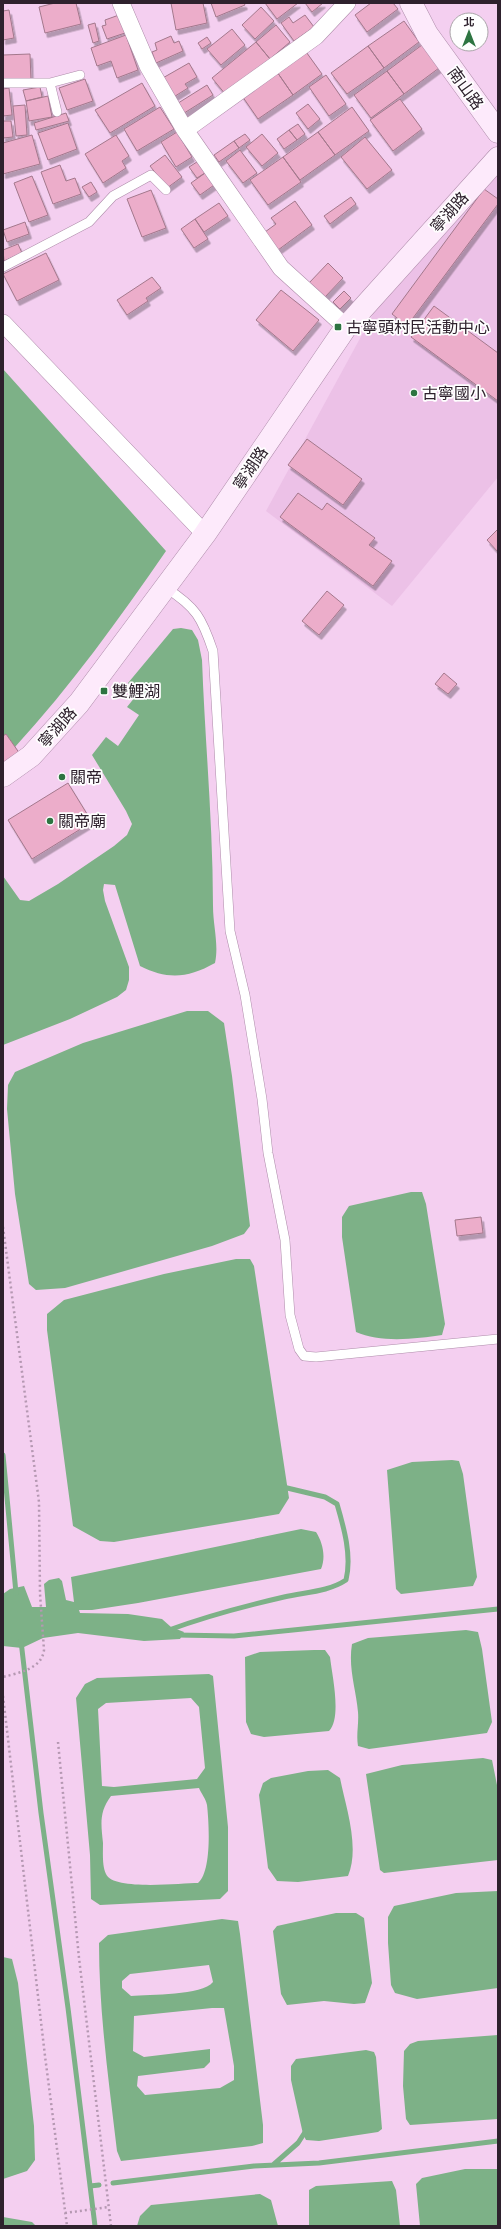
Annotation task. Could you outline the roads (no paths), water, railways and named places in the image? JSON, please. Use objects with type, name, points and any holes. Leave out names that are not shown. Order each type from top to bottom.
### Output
[{"type":"main road","name":"南山路","points":[[411,3],[427,34],[498,132]]},
{"type":"main road","name":"寧湖路","points":[[3,776],[31,756],[54,733],[113,659],[205,534],[346,327],[498,158]]},
{"type":"street","points":[[121,3],[148,66],[185,130],[281,268],[346,327]]},
{"type":"street","points":[[185,130],[316,36],[347,3]]},
{"type":"street","points":[[3,323],[205,534]]},
{"type":"lane","points":[[3,84],[50,83],[80,76]]},
{"type":"lane","points":[[50,83],[57,112]]},
{"type":"lane","points":[[3,267],[89,222],[113,196],[151,175],[166,190]]},
{"type":"lane","points":[[166,588],[192,607],[207,634],[213,651],[230,931],[245,995],[262,1099],[268,1153],[285,1240],[290,1315],[299,1349],[304,1356],[329,1356],[498,1339]]},
{"type":"waterway","points":[[3,1455],[16,1593]]},
{"type":"waterway","points":[[169,1630],[240,1608],[332,1587],[346,1580],[348,1571],[348,1552],[345,1532],[337,1504],[325,1497],[283,1487]]},
{"type":"waterway","points":[[176,1635],[234,1636],[498,1609]]},
{"type":"waterway","points":[[21,1641],[41,1813],[68,2008],[95,2226]]},
{"type":"waterway","points":[[273,2165],[298,2143],[307,2129]]},
{"type":"waterway","points":[[113,2183],[254,2166],[319,2163],[498,2141]]},
{"type":"waterway","points":[[90,2186],[99,2185]]},
{"type":"place","name":"古寧頭村民活動中心","points":[[338,327]]},
{"type":"place","name":"古寧國小","points":[[414,393]]},
{"type":"place","name":"雙鯉湖","points":[[104,691]]},
{"type":"place","name":"關帝","points":[[62,777]]},
{"type":"place","name":"關帝廟","points":[[50,821]]}]
